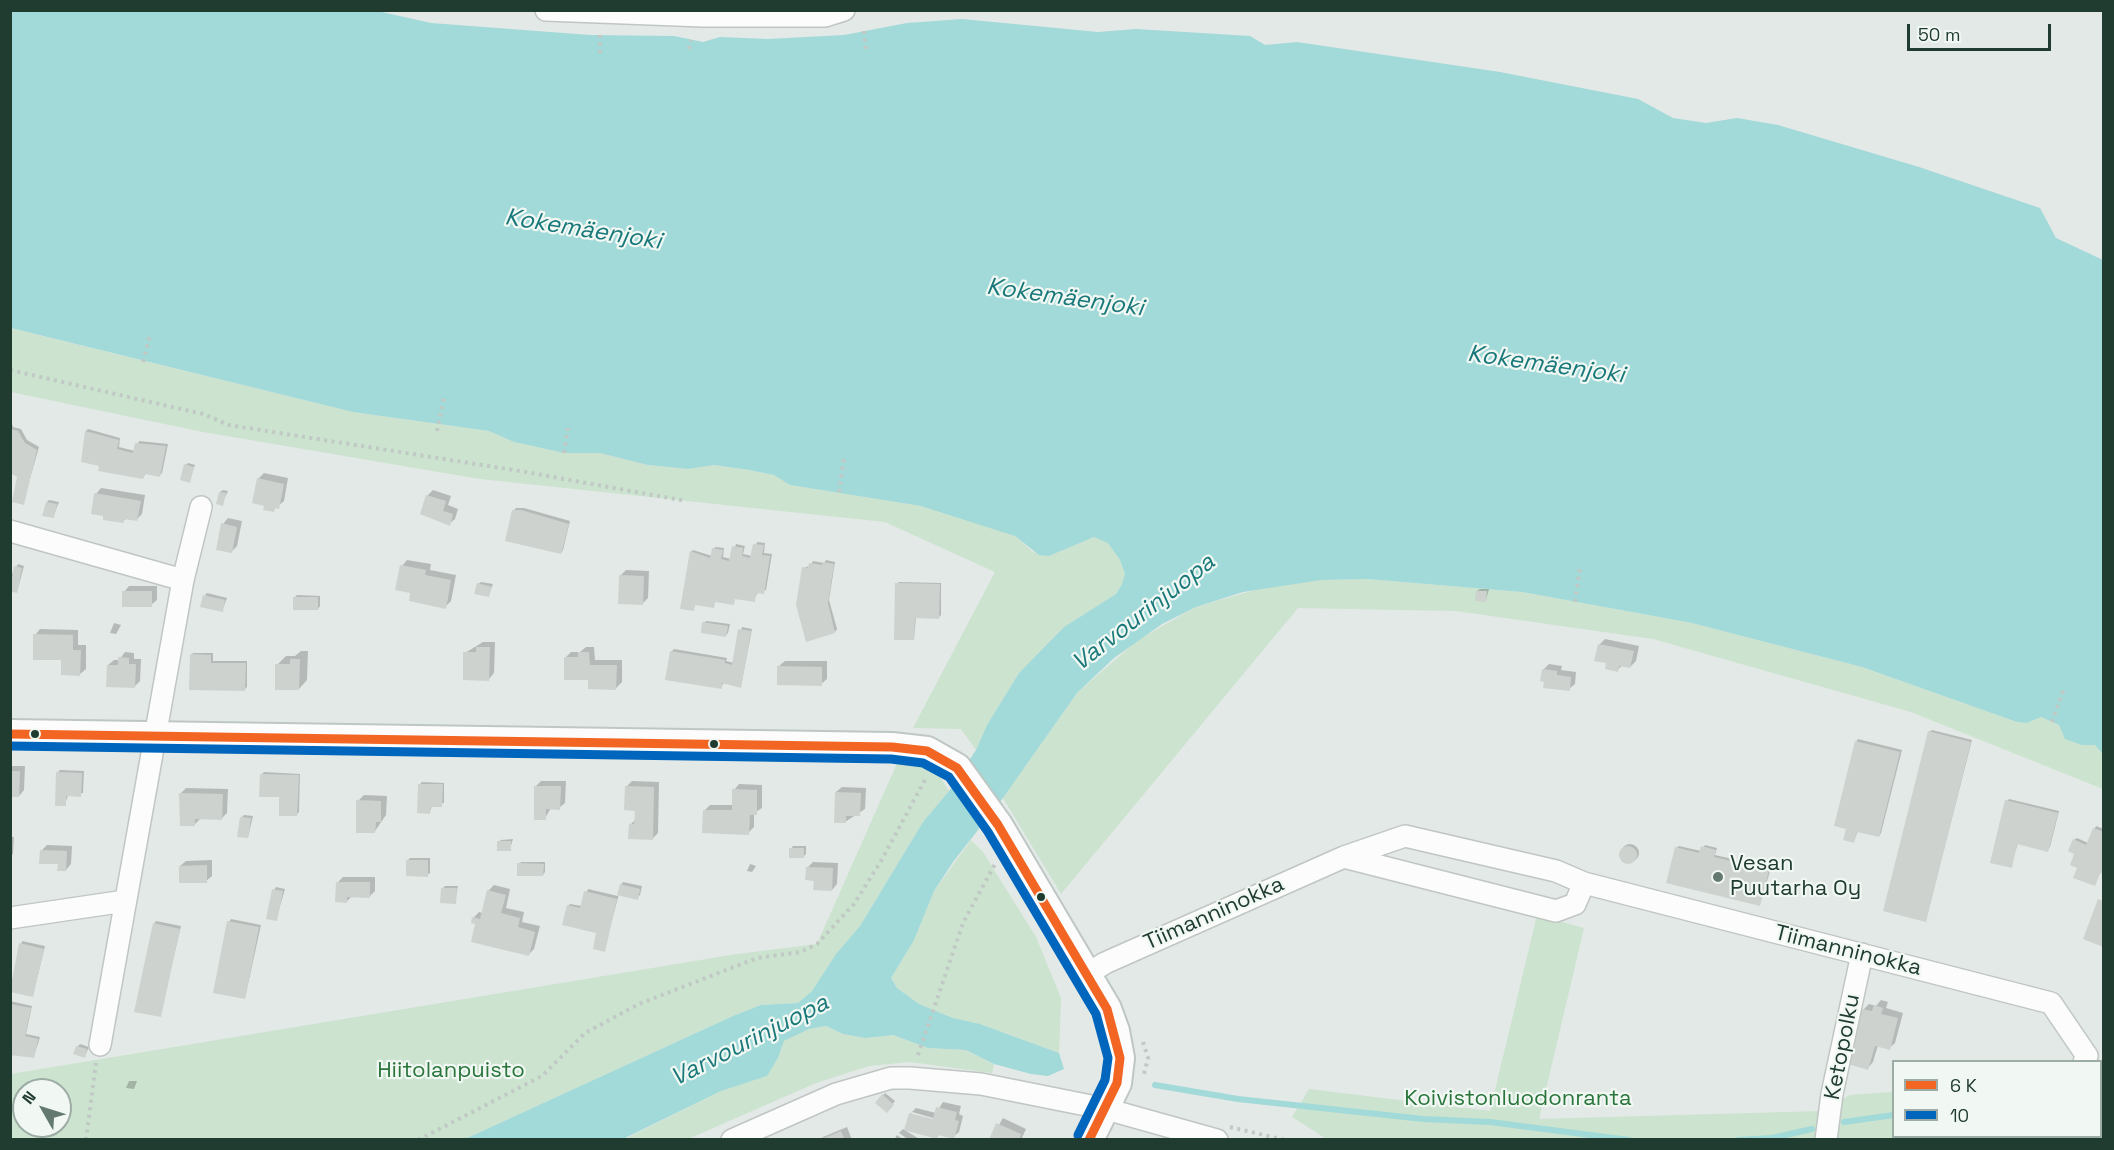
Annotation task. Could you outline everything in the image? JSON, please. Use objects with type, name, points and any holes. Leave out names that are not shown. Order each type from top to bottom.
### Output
[{"type":"street","points":[[546,10],[725,16],[825,16],[844,10]]},
{"type":"street","points":[[100,1045],[183,580],[201,507]]},
{"type":"street","points":[[10,531],[183,580]]},
{"type":"street","points":[[10,734],[880,747],[927,751],[948,762],[1005,837],[1111,1020],[1120,1058],[1117,1083],[1089,1140]]},
{"type":"street","name":"Tiimanninokka","points":[[1086,975],[1105,963],[1344,857],[1405,836],[1556,871],[1584,883],[2051,1003],[2085,1059]]},
{"type":"street","points":[[1344,857],[1556,911],[1575,904],[1584,883]]},
{"type":"street","points":[[10,918],[125,901]]},
{"type":"street","name":"Ketopolku","points":[[1826,1140],[1832,1094],[1862,954]]},
{"type":"street","points":[[732,1140],[836,1094],[891,1078],[930,1078],[981,1084],[1106,1109],[1217,1140]]},
{"type":"path","points":[[864,31],[866,51]]},
{"type":"path","points":[[600,35],[600,55]]},
{"type":"path","points":[[690,49],[691,39]]},
{"type":"path","points":[[143,362],[150,335]]},
{"type":"path","points":[[10,370],[203,414],[229,425],[519,471],[686,501]]},
{"type":"path","points":[[437,431],[444,398]]},
{"type":"path","points":[[564,453],[568,428]]},
{"type":"path","points":[[839,492],[844,457]]},
{"type":"path","points":[[1575,602],[1580,567]]},
{"type":"path","points":[[2052,722],[2064,689]]},
{"type":"path","points":[[418,1140],[542,1076],[585,1033],[639,1004],[757,958],[801,952],[817,944],[854,904],[948,762]]},
{"type":"path","points":[[918,1055],[963,923],[978,891],[993,867],[1005,837]]},
{"type":"path","points":[[86,1140],[91,1111],[92,1080],[100,1045]]},
{"type":"green space","points":[[10,328],[353,412],[489,431],[514,442],[564,453],[600,453],[648,465],[688,469],[714,465],[749,470],[774,475],[790,485],[921,506],[991,526],[1015,536],[1033,552],[1049,556],[1094,537],[1108,542],[1120,560],[1125,574],[1116,594],[1064,627],[1019,673],[987,725],[976,750],[961,729],[913,728],[995,572],[885,522],[480,479],[203,432],[11,392]]},
{"type":"green space","points":[[1367,579],[1522,592],[1692,623],[1862,667],[2017,722],[2027,723],[2041,717],[2059,725],[2082,745],[2095,745],[2104,754],[2103,789],[1911,712],[1653,639],[1456,611],[1298,608],[1061,894],[1003,798],[1077,693],[1138,640],[1196,607],[1269,586],[1322,580]]},
{"type":"green space","name":"Hiitolanpuisto","points":[[899,759],[925,765],[940,777],[949,791],[923,822],[860,926],[836,954],[812,991],[798,1003],[761,1005],[733,1016],[465,1139],[11,1140],[11,1074],[737,954],[817,944]]},
{"type":"green space","points":[[971,840],[983,852],[1036,937],[1061,998],[1059,1053],[980,1024],[953,1018],[919,1004],[897,988],[891,978],[914,939],[934,891]]},
{"type":"green space","name":"Koivistonluodonranta","points":[[1537,915],[1584,928],[1539,1119],[1822,1111],[1850,1095],[1892,1092],[1892,1138],[2102,1138],[2103,1070],[2103,1139],[1328,1140],[1292,1117],[1309,1089],[1490,1111]]},
{"type":"green space","points":[[826,1026],[843,1034],[865,1038],[893,1035],[928,1048],[966,1050],[994,1064],[992,1073],[910,1062],[869,1066],[816,1083],[688,1139],[623,1140],[721,1091],[767,1076],[778,1058],[784,1041],[809,1029]]},
{"type":"water","points":[[373,10],[431,23],[590,35],[674,36],[703,42],[720,37],[768,39],[844,35],[907,23],[962,19],[1098,32],[1136,29],[1250,36],[1265,45],[1297,42],[1500,72],[1638,99],[1673,118],[1706,123],[1737,118],[1778,125],[1919,167],[2040,208],[2056,238],[2103,260],[2103,754],[2095,745],[2082,745],[2065,739],[2059,725],[2041,717],[2027,723],[2017,722],[1862,667],[1692,623],[1522,592],[1367,579],[1321,580],[1243,592],[1196,607],[1162,624],[1114,658],[1077,693],[934,891],[914,940],[891,978],[897,988],[919,1004],[953,1018],[980,1024],[1059,1053],[1064,1069],[1048,1076],[1031,1074],[994,1064],[966,1050],[928,1048],[893,1035],[865,1038],[843,1034],[826,1026],[809,1029],[784,1041],[778,1058],[767,1076],[721,1091],[623,1139],[465,1139],[733,1016],[761,1005],[798,1003],[812,991],[836,954],[860,926],[923,822],[949,791],[976,750],[987,725],[1019,673],[1064,627],[1116,594],[1125,574],[1120,560],[1108,543],[1094,537],[1049,556],[1039,555],[1015,536],[921,506],[790,485],[774,475],[749,470],[714,465],[688,469],[648,465],[600,453],[564,453],[514,442],[489,431],[353,412],[11,328],[10,11]]},
{"type":"building","points":[[10,429],[18,431],[25,443],[37,450],[24,505],[12,502],[17,477],[10,473]]},
{"type":"building","points":[[85,431],[119,440],[117,449],[133,453],[135,443],[166,446],[160,477],[145,474],[143,479],[98,471],[99,466],[81,462]]},
{"type":"building","points":[[184,464],[194,467],[190,483],[180,480]]},
{"type":"building","points":[[257,478],[284,484],[279,509],[275,508],[274,512],[263,510],[264,506],[252,503]]},
{"type":"building","points":[[219,492],[226,493],[223,506],[216,504]]},
{"type":"building","points":[[94,493],[141,501],[137,521],[124,519],[124,523],[103,520],[103,516],[91,514]]},
{"type":"building","points":[[426,495],[446,501],[443,511],[453,514],[450,526],[420,514]]},
{"type":"building","points":[[46,502],[57,504],[54,518],[42,516]]},
{"type":"building","points":[[512,510],[521,510],[569,524],[561,554],[505,541]]},
{"type":"building","points":[[221,523],[237,527],[232,553],[216,550]]},
{"type":"building","points":[[753,544],[764,545],[762,555],[770,556],[764,594],[756,593],[755,602],[735,599],[734,605],[715,602],[714,608],[695,605],[694,611],[680,609],[690,551],[710,558],[712,548],[723,550],[721,559],[729,561],[732,546],[743,548],[742,556],[750,558]]},
{"type":"building","points":[[823,562],[834,564],[828,603],[835,633],[806,642],[796,605],[802,567],[808,568],[809,563],[822,565]]},
{"type":"building","points":[[400,565],[426,570],[425,575],[451,580],[446,609],[409,601],[410,593],[395,590]]},
{"type":"building","points":[[14,566],[22,568],[17,593],[10,591]]},
{"type":"building","points":[[619,575],[644,576],[643,605],[618,604]]},
{"type":"building","points":[[477,583],[492,587],[489,597],[474,594]]},
{"type":"building","points":[[895,583],[940,584],[939,619],[915,618],[914,640],[894,640]]},
{"type":"building","points":[[122,591],[152,591],[152,607],[122,607]]},
{"type":"building","points":[[1476,591],[1487,591],[1486,602],[1475,601]]},
{"type":"building","points":[[203,595],[225,600],[223,612],[200,607]]},
{"type":"building","points":[[293,597],[318,597],[318,610],[293,610]]},
{"type":"building","points":[[702,622],[728,626],[726,637],[701,633]]},
{"type":"building","points":[[738,629],[751,631],[741,688],[722,683],[722,689],[665,680],[670,651],[725,660],[725,663],[732,665]]},
{"type":"building","points":[[33,634],[73,635],[73,650],[81,650],[80,676],[61,675],[61,660],[33,660]]},
{"type":"building","points":[[1598,644],[1634,651],[1630,668],[1619,666],[1618,672],[1605,669],[1606,663],[1594,661]]},
{"type":"building","points":[[476,647],[490,647],[489,681],[463,680],[463,652],[476,652]]},
{"type":"building","points":[[578,652],[589,652],[590,665],[617,665],[616,690],[588,689],[588,680],[564,680],[564,657],[578,657]]},
{"type":"building","points":[[190,654],[211,655],[211,663],[246,663],[245,691],[189,690]]},
{"type":"building","points":[[118,657],[129,658],[129,664],[136,664],[135,688],[106,687],[107,665],[118,665]]},
{"type":"building","points":[[290,659],[300,659],[299,690],[275,690],[275,664],[290,664]]},
{"type":"building","points":[[777,666],[822,667],[822,686],[777,685]]},
{"type":"building","points":[[1542,669],[1557,671],[1557,675],[1571,677],[1570,691],[1543,688],[1544,682],[1540,681]]},
{"type":"building","points":[[1928,731],[1971,742],[1926,922],[1883,911]]},
{"type":"building","points":[[1855,741],[1900,752],[1879,837],[1857,832],[1854,843],[1843,840],[1846,829],[1834,826]]},
{"type":"building","points":[[10,771],[20,771],[19,797],[10,797]]},
{"type":"building","points":[[56,772],[82,773],[81,797],[66,796],[66,806],[55,806]]},
{"type":"building","points":[[260,774],[299,775],[297,816],[279,816],[279,797],[259,797]]},
{"type":"building","points":[[418,784],[443,784],[442,807],[430,807],[430,814],[417,813]]},
{"type":"building","points":[[534,786],[561,786],[560,810],[546,809],[546,820],[534,820]]},
{"type":"building","points":[[625,786],[654,787],[653,840],[628,839],[629,824],[634,824],[635,811],[624,810]]},
{"type":"building","points":[[732,789],[757,790],[757,815],[750,815],[749,835],[702,833],[703,810],[732,810]]},
{"type":"building","points":[[835,792],[861,793],[860,816],[846,816],[846,823],[834,823]]},
{"type":"building","points":[[179,793],[223,794],[222,820],[195,819],[195,826],[180,826]]},
{"type":"building","points":[[356,800],[381,801],[381,822],[376,822],[375,833],[356,833]]},
{"type":"building","points":[[2005,800],[2058,813],[2048,852],[2017,844],[2012,868],[1990,863]]},
{"type":"building","points":[[240,817],[251,818],[248,838],[237,837]]},
{"type":"building","points":[[2093,828],[2104,832],[2104,874],[2100,873],[2095,886],[2073,878],[2077,868],[2070,865],[2074,854],[2068,851],[2073,839],[2086,845]]},
{"type":"building","points":[[497,841],[511,841],[511,851],[497,851]]},
{"type":"building","points":[[1628,846],[1634,849],[1637,855],[1634,861],[1628,864],[1622,861],[1619,855],[1622,849]]},
{"type":"building","name":"Vesan Puutarha Oy","points":[[1701,846],[1716,850],[1714,857],[1769,870],[1760,906],[1666,883],[1675,847],[1699,853]]},
{"type":"building","points":[[789,848],[804,848],[804,858],[789,858]]},
{"type":"building","points":[[40,850],[67,851],[66,871],[57,871],[58,864],[39,864]]},
{"type":"building","points":[[406,860],[428,860],[428,877],[406,876]]},
{"type":"building","points":[[517,863],[544,864],[543,876],[517,876]]},
{"type":"building","points":[[207,865],[207,883],[179,883],[179,866]]},
{"type":"building","points":[[806,867],[833,868],[832,891],[813,890],[814,881],[805,880]]},
{"type":"building","points":[[336,882],[370,882],[370,898],[347,897],[347,903],[335,902]]},
{"type":"building","points":[[620,884],[640,889],[638,900],[617,895]]},
{"type":"building","points":[[441,888],[457,888],[456,904],[440,903]]},
{"type":"building","points":[[272,889],[283,891],[277,921],[266,919]]},
{"type":"building","points":[[487,890],[506,895],[501,913],[520,918],[518,927],[535,932],[529,956],[471,942],[475,924],[471,923],[472,917],[480,919]]},
{"type":"building","points":[[584,891],[617,899],[605,952],[593,949],[596,933],[562,925],[567,905],[580,908]]},
{"type":"building","points":[[2098,899],[2104,901],[2103,947],[2083,939]]},
{"type":"building","points":[[227,921],[259,927],[245,999],[213,993]]},
{"type":"building","points":[[153,923],[180,929],[161,1017],[134,1012]]},
{"type":"building","points":[[19,943],[44,949],[33,997],[10,992]]},
{"type":"building","points":[[10,1004],[31,1008],[25,1036],[38,1039],[34,1058],[10,1055]]},
{"type":"building","points":[[1874,1005],[1883,1008],[1881,1014],[1898,1018],[1890,1050],[1875,1046],[1868,1070],[1848,1064],[1862,1009],[1872,1011]]},
{"type":"building","points":[[76,1046],[87,1049],[85,1058],[73,1054]]},
{"type":"building","points":[[882,1094],[894,1105],[887,1113],[875,1103]]},
{"type":"building","points":[[936,1107],[957,1112],[955,1120],[959,1121],[954,1139],[938,1135],[937,1139],[904,1130],[909,1113],[933,1119]]},
{"type":"building","points":[[996,1123],[1021,1134],[1019,1140],[989,1140]]},
{"type":"building","points":[[841,1131],[845,1140],[822,1140],[822,1139]]},
{"type":"waterway","points":[[1155,1085],[1238,1099],[1423,1119],[1490,1122],[1629,1140]]},
{"type":"waterway","points":[[1844,1122],[1892,1115]]},
{"type":"waterway","points":[[1738,1140],[1772,1138],[1812,1129]]},
{"type":"transit line","points":[[10,734],[892,747],[927,751],[957,768],[998,825],[1107,1009],[1120,1058],[1117,1083],[1089,1140]]},
{"type":"transit line","name":"10","points":[[10,746],[891,759],[923,763],[949,777],[988,832],[1096,1014],[1108,1058],[1105,1080],[1078,1135]]},
{"type":"place","name":"Vesan Puutarha Oy","points":[[1718,877]]},
{"type":"water label","name":"Kokemäenjoki","points":[[583,230]]},
{"type":"water label","name":"Kokemäenjoki","points":[[1065,298]]},
{"type":"water label","name":"Kokemäenjoki","points":[[1546,365]]},
{"type":"water label","name":"Varvourinjuopa","points":[[1144,613]]},
{"type":"water label","name":"Varvourinjuopa","points":[[750,1041]]}]
